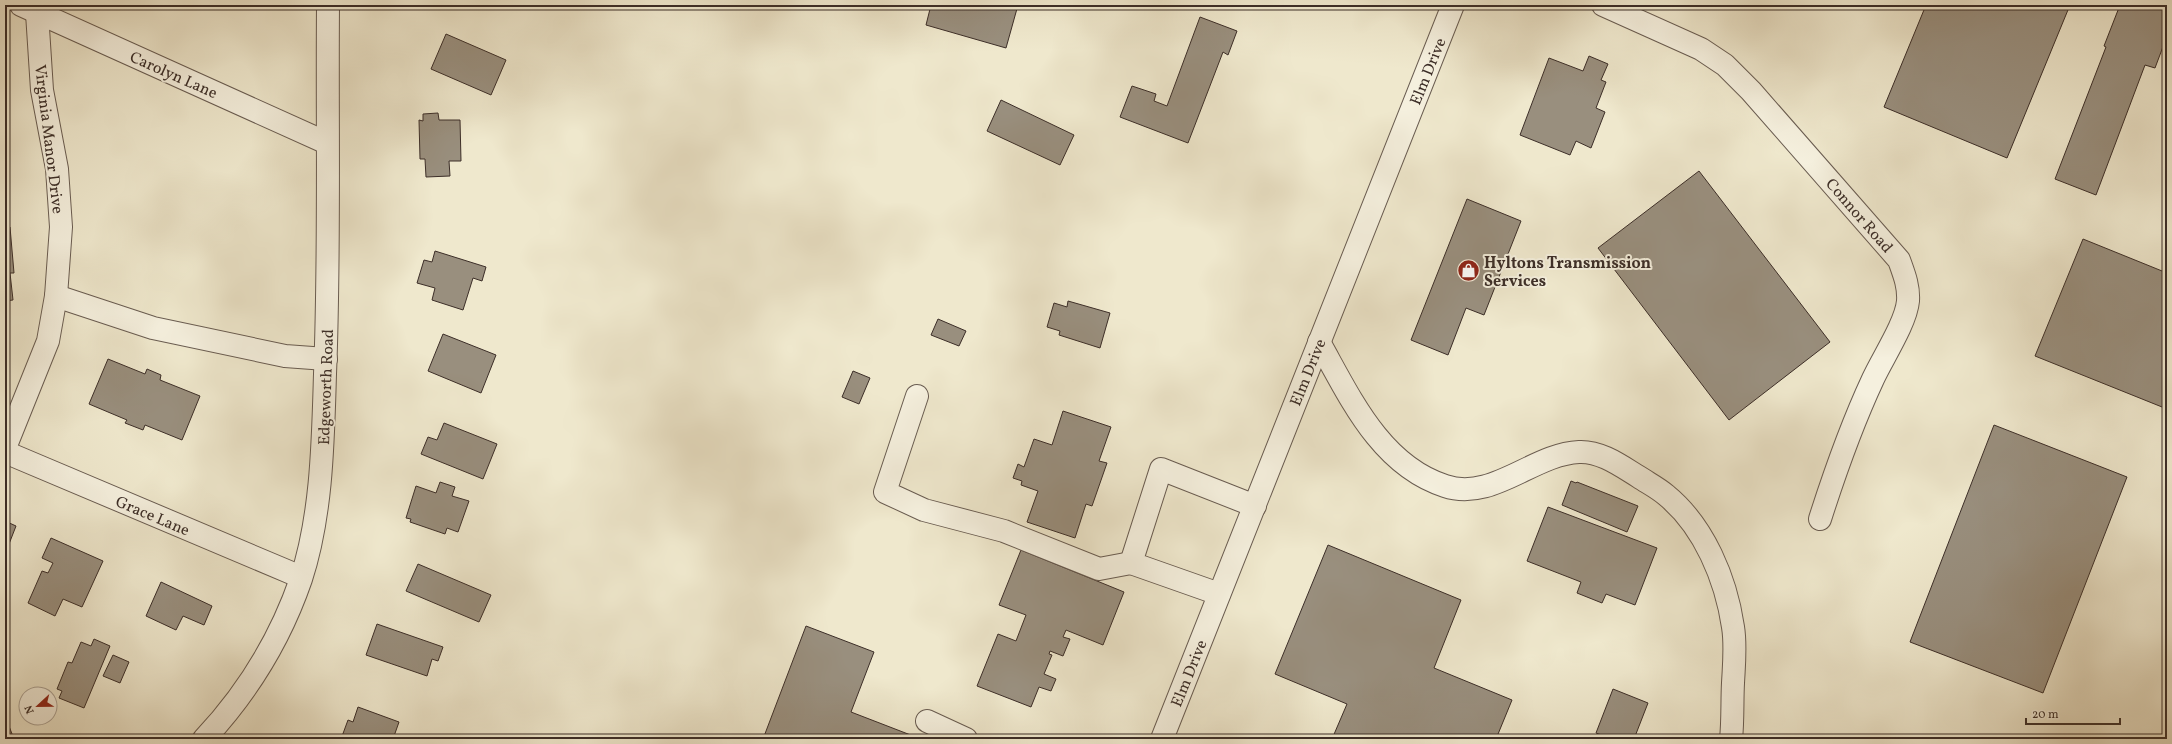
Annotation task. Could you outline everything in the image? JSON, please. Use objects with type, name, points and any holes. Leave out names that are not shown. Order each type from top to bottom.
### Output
[{"type":"street","name":"Edgeworth Road","points":[[204,739],[226,716],[258,672],[284,624],[301,577],[313,531],[322,451],[329,290],[327,142],[328,5]]},
{"type":"street","name":"Elm Drive","points":[[1162,739],[1453,5]]},
{"type":"street","name":"Connor Road","points":[[1603,5],[1701,49],[1725,65],[1752,91],[1899,260],[1907,280],[1908,302],[1905,314],[1872,380],[1831,484],[1820,519]]},
{"type":"street","name":"Carolyn Lane","points":[[29,9],[327,142]]},
{"type":"street","name":"Virginia Manor Drive","points":[[5,448],[48,341],[56,296],[61,227],[57,169],[29,9]]},
{"type":"street","points":[[56,296],[153,328],[285,356],[326,359]]},
{"type":"street","points":[[1319,342],[1366,424],[1376,436],[1390,452],[1419,474],[1445,486],[1459,489],[1482,487],[1556,455],[1580,452],[1599,455],[1620,465],[1666,495],[1693,524],[1710,552],[1727,596],[1734,644],[1731,739]]},
{"type":"street","points":[[917,396],[884,492],[924,510],[1004,531],[1099,569],[1131,563],[1220,594]]},
{"type":"street","name":"Grace Lane","points":[[5,452],[301,577]]},
{"type":"street","points":[[1131,563],[1161,469],[1254,506]]},
{"type":"street","points":[[927,721],[966,739]]},
{"type":"building","points":[[931,5],[1018,5],[1006,48],[926,25]]},
{"type":"building","points":[[1926,5],[2070,5],[2007,158],[1884,107]]},
{"type":"building","points":[[2120,5],[2167,5],[2167,36],[2155,68],[2145,65],[2096,195],[2055,179],[2106,47],[2104,46]]},
{"type":"building","points":[[1200,17],[1237,31],[1228,55],[1223,52],[1188,143],[1120,117],[1132,86],[1156,94],[1154,101],[1167,106]]},
{"type":"building","points":[[446,34],[506,60],[491,95],[431,69]]},
{"type":"building","points":[[1589,56],[1608,64],[1601,80],[1606,82],[1596,108],[1605,112],[1591,148],[1576,141],[1570,155],[1520,135],[1549,58],[1583,71]]},
{"type":"building","points":[[1001,100],[1074,135],[1060,165],[987,131]]},
{"type":"building","points":[[438,113],[439,120],[460,120],[461,161],[449,161],[450,176],[426,177],[425,159],[420,159],[419,120],[423,121],[423,114]]},
{"type":"building","points":[[1699,171],[1830,342],[1729,420],[1598,248]]},
{"type":"building","points":[[1467,199],[1521,221],[1484,315],[1466,308],[1448,355],[1411,340]]},
{"type":"building","points":[[5,202],[8,227],[10,227],[14,273],[10,273],[13,300],[5,301]]},
{"type":"building","points":[[2083,239],[2167,273],[2167,409],[2035,356]]},
{"type":"building","points":[[435,251],[486,267],[482,281],[473,278],[463,310],[432,300],[435,288],[417,283],[424,260],[432,262]]},
{"type":"building","points":[[1068,301],[1110,313],[1100,348],[1059,335],[1060,331],[1047,327],[1054,303],[1067,307]]},
{"type":"building","points":[[938,319],[966,331],[959,346],[931,335]]},
{"type":"building","points":[[443,334],[496,355],[481,393],[428,371]]},
{"type":"building","points":[[108,359],[145,374],[147,369],[161,375],[160,380],[200,396],[182,440],[145,425],[143,430],[125,423],[127,420],[89,404]]},
{"type":"building","points":[[853,371],[870,378],[859,404],[842,397]]},
{"type":"building","points":[[1063,411],[1111,427],[1099,461],[1107,463],[1092,506],[1086,504],[1075,538],[1027,522],[1038,491],[1021,485],[1022,481],[1013,478],[1018,464],[1024,467],[1034,439],[1052,445]]},
{"type":"building","points":[[444,423],[497,444],[483,479],[421,454],[428,437],[437,440]]},
{"type":"building","points":[[1994,425],[2127,477],[2043,693],[1910,642]]},
{"type":"building","points":[[1571,481],[1638,506],[1627,532],[1562,505]]},
{"type":"building","points":[[440,482],[455,487],[452,496],[469,501],[458,532],[447,528],[445,534],[410,522],[411,519],[406,518],[416,486],[436,493]]},
{"type":"building","points":[[1548,507],[1657,548],[1635,605],[1606,594],[1602,603],[1577,593],[1581,582],[1527,561]]},
{"type":"building","points":[[5,521],[16,526],[9,544],[5,543]]},
{"type":"building","points":[[51,538],[103,561],[82,607],[63,599],[55,616],[28,603],[42,571],[48,573],[53,563],[42,558]]},
{"type":"building","points":[[1328,545],[1461,600],[1434,668],[1512,700],[1496,739],[1332,739],[1347,704],[1275,674]]},
{"type":"building","points":[[1021,550],[1124,592],[1103,645],[1066,630],[1063,637],[1070,639],[1063,656],[1050,651],[1049,654],[1052,655],[1044,674],[1056,679],[1051,691],[1039,687],[1031,707],[977,686],[998,634],[1016,641],[1026,615],[999,605]]},
{"type":"building","points":[[418,564],[491,595],[479,622],[406,591]]},
{"type":"building","points":[[161,582],[212,606],[204,625],[183,616],[176,630],[146,616]]},
{"type":"building","points":[[377,624],[443,647],[438,661],[432,659],[427,676],[366,655]]},
{"type":"building","points":[[806,626],[874,652],[851,712],[921,739],[763,739]]},
{"type":"building","points":[[94,639],[110,646],[84,708],[59,698],[62,691],[58,689],[58,687],[68,662],[72,663],[81,642],[91,646]]},
{"type":"building","points":[[113,655],[129,662],[120,683],[103,676]]},
{"type":"building","points":[[1613,689],[1648,703],[1634,739],[1613,739],[1596,733]]},
{"type":"building","points":[[358,707],[399,722],[393,739],[341,739],[348,720],[353,722]]},
{"type":"building","points":[[7,721],[14,739],[5,739],[5,722]]},
{"type":"place","name":"Hyltons Transmission Services","points":[[1469,271]]}]
